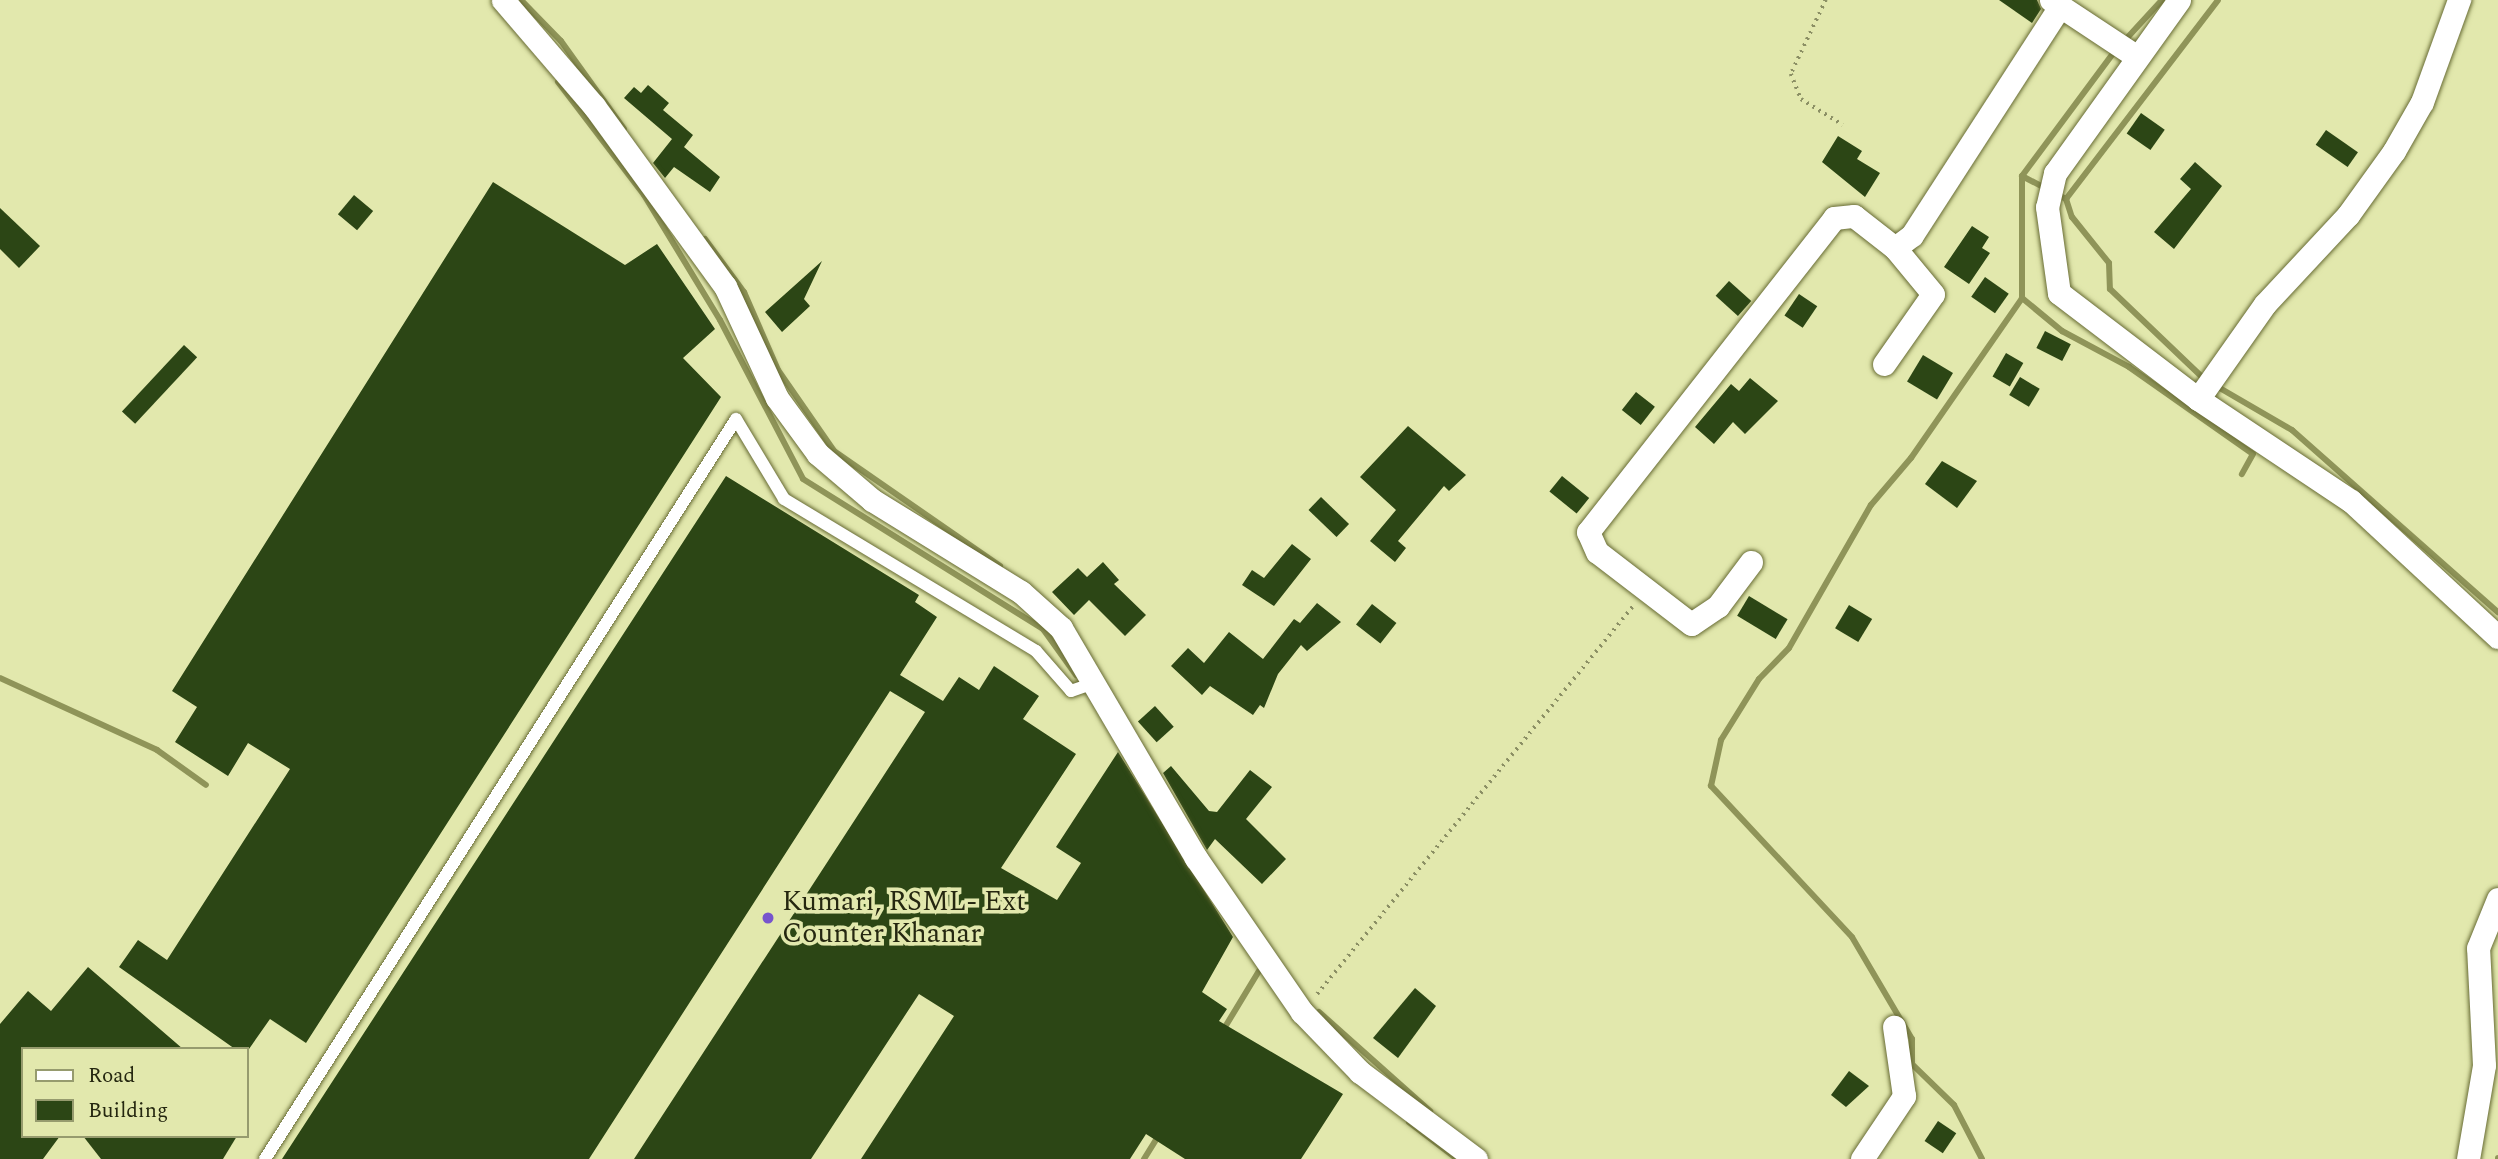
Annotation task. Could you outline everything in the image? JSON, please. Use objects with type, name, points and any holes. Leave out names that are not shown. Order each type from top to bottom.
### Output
[{"type":"street","points":[[503,0],[594,106],[717,275],[777,398],[818,454],[872,500],[1021,592],[1061,628],[1081,687],[1302,1012],[1360,1072],[1476,1159]]},
{"type":"street","points":[[2179,0],[2134,55],[2055,173],[2047,207],[2053,279],[2059,293],[2199,399],[2351,501],[2498,637]]},
{"type":"street","points":[[2199,399],[2265,304],[2386,162],[2422,102],[2447,19],[2459,0]]},
{"type":"street","points":[[1895,248],[1912,234],[2056,3],[2134,55]]},
{"type":"street","points":[[1751,562],[1702,622],[1680,619],[1597,552],[1590,541],[1591,524],[1675,426],[1834,218],[1854,216],[1895,248],[1933,294],[1884,364]]},
{"type":"street","points":[[2468,1159],[2484,1065],[2477,957],[2498,899]]},
{"type":"street","points":[[1862,1159],[1904,1096],[1894,1027]]},
{"type":"lane","points":[[265,1159],[736,419],[785,499],[1036,651],[1081,687]]},
{"type":"path","points":[[1826,0],[1790,74],[1801,99],[1843,125]]},
{"type":"path","points":[[1302,1012],[1644,591]]},
{"type":"building","points":[[1999,0],[2037,0],[2041,9],[2032,23]]},
{"type":"building","points":[[648,85],[669,103],[663,110],[693,135],[684,147],[720,177],[710,192],[674,167],[665,178],[653,163],[672,139],[624,98],[634,87],[641,93]]},
{"type":"building","points":[[2141,113],[2165,130],[2150,150],[2127,133]]},
{"type":"building","points":[[2326,130],[2358,152],[2348,167],[2316,145]]},
{"type":"building","points":[[1838,136],[1862,151],[1857,159],[1880,173],[1865,197],[1822,162]]},
{"type":"building","points":[[2195,162],[2222,186],[2174,249],[2154,232],[2191,189],[2180,179]]},
{"type":"building","points":[[493,182],[625,265],[657,244],[715,329],[683,358],[721,397],[306,1043],[270,1019],[249,1049],[232,1047],[119,967],[138,940],[167,960],[290,769],[248,743],[228,776],[175,742],[197,707],[172,691]]},
{"type":"building","points":[[354,195],[373,211],[357,230],[338,214]]},
{"type":"building","points":[[0,208],[40,246],[19,268],[0,249]]},
{"type":"building","points":[[1972,226],[1989,237],[1982,248],[1990,253],[1969,284],[1944,267]]},
{"type":"building","points":[[822,261],[804,299],[810,306],[782,332],[765,312]]},
{"type":"building","points":[[1985,277],[2009,294],[1995,313],[1971,297]]},
{"type":"building","points":[[1729,281],[1751,301],[1738,316],[1716,296]]},
{"type":"building","points":[[1799,294],[1817,306],[1803,328],[1784,316]]},
{"type":"building","points":[[2045,331],[2071,344],[2062,361],[2036,348]]},
{"type":"building","points":[[184,345],[197,357],[135,424],[122,412]]},
{"type":"building","points":[[2006,353],[2023,363],[2010,386],[1992,376]]},
{"type":"building","points":[[1923,355],[1953,373],[1937,400],[1907,382]]},
{"type":"building","points":[[2020,377],[2040,389],[2029,407],[2009,395]]},
{"type":"building","points":[[1750,378],[1778,401],[1745,434],[1733,422],[1714,444],[1695,427],[1731,384],[1739,391]]},
{"type":"building","points":[[1636,392],[1655,407],[1641,425],[1622,410]]},
{"type":"building","points":[[1408,426],[1466,475],[1449,491],[1444,486],[1398,541],[1406,548],[1395,562],[1370,541],[1396,510],[1360,477]]},
{"type":"building","points":[[1942,461],[1977,481],[1957,508],[1925,484]]},
{"type":"building","points":[[726,476],[919,595],[915,602],[937,617],[900,675],[943,701],[959,677],[979,690],[994,666],[1039,696],[1023,719],[1076,754],[1001,868],[1057,900],[1081,863],[1056,847],[1118,752],[1233,937],[1202,992],[1227,1009],[1219,1021],[1343,1094],[1301,1159],[1185,1159],[1146,1134],[1130,1159],[861,1159],[954,1016],[919,994],[811,1159],[634,1159],[925,712],[890,691],[589,1159],[282,1159]]},
{"type":"building","points":[[1562,476],[1589,498],[1577,514],[1549,492]]},
{"type":"building","points":[[1321,497],[1349,524],[1337,537],[1308,510]]},
{"type":"building","points":[[1292,544],[1311,559],[1274,606],[1242,585],[1252,570],[1264,578]]},
{"type":"building","points":[[1103,562],[1119,580],[1114,584],[1146,615],[1125,636],[1089,600],[1074,615],[1052,592],[1078,568],[1087,577]]},
{"type":"building","points":[[1749,596],[1788,619],[1776,639],[1737,616]]},
{"type":"building","points":[[1317,603],[1341,622],[1307,651],[1301,645],[1278,674],[1264,708],[1260,705],[1253,715],[1210,686],[1202,695],[1171,666],[1188,648],[1204,663],[1229,632],[1263,659],[1294,619],[1300,623]]},
{"type":"building","points":[[1372,604],[1396,623],[1380,644],[1356,624]]},
{"type":"building","points":[[1849,605],[1872,619],[1858,642],[1835,628]]},
{"type":"building","points":[[1155,706],[1174,727],[1157,742],[1138,721]]},
{"type":"building","points":[[1171,766],[1209,811],[1217,812],[1250,770],[1272,787],[1246,819],[1286,859],[1262,884],[1215,839],[1207,850],[1163,773]]},
{"type":"building","points":[[88,967],[181,1047],[21,1047],[21,1138],[59,1138],[43,1159],[0,1159],[0,1024],[28,991],[51,1011]]},
{"type":"building","points":[[1415,988],[1436,1006],[1398,1058],[1373,1038]]},
{"type":"building","points":[[1849,1071],[1869,1086],[1846,1107],[1831,1095]]},
{"type":"building","points":[[1938,1121],[1956,1133],[1943,1153],[1925,1141]]},
{"type":"building","points":[[85,1138],[236,1138],[223,1159],[101,1159]]},
{"type":"waterway","points":[[521,0],[561,41],[624,129]]},
{"type":"waterway","points":[[2127,38],[2162,0]]},
{"type":"waterway","points":[[2066,199],[2218,0]]},
{"type":"waterway","points":[[1982,1159],[1954,1105],[1912,1064],[1912,1039],[1852,937],[1711,786],[1721,740],[1759,679],[1789,648],[1871,505],[1911,458],[2022,298],[2022,176],[2114,52]]},
{"type":"waterway","points":[[558,82],[644,195],[720,320],[803,479],[1043,629],[1076,675]]},
{"type":"waterway","points":[[2022,176],[2066,199],[2072,217],[2109,263],[2110,289],[2202,377]]},
{"type":"waterway","points":[[705,239],[744,292],[778,370],[834,451],[1000,566]]},
{"type":"waterway","points":[[2022,298],[2062,331],[2129,367],[2253,454],[2242,474]]},
{"type":"waterway","points":[[2218,387],[2292,430],[2498,612]]},
{"type":"waterway","points":[[0,678],[157,750],[206,785]]},
{"type":"waterway","points":[[1222,1032],[1259,971]]},
{"type":"waterway","points":[[1319,1012],[1430,1111]]},
{"type":"waterway","points":[[1409,1122],[1456,1158]]},
{"type":"waterway","points":[[1144,1159],[1160,1133]]},
{"type":"place","name":"Kumari, RSML- Ext Counter Khanar","points":[[768,918]]}]
